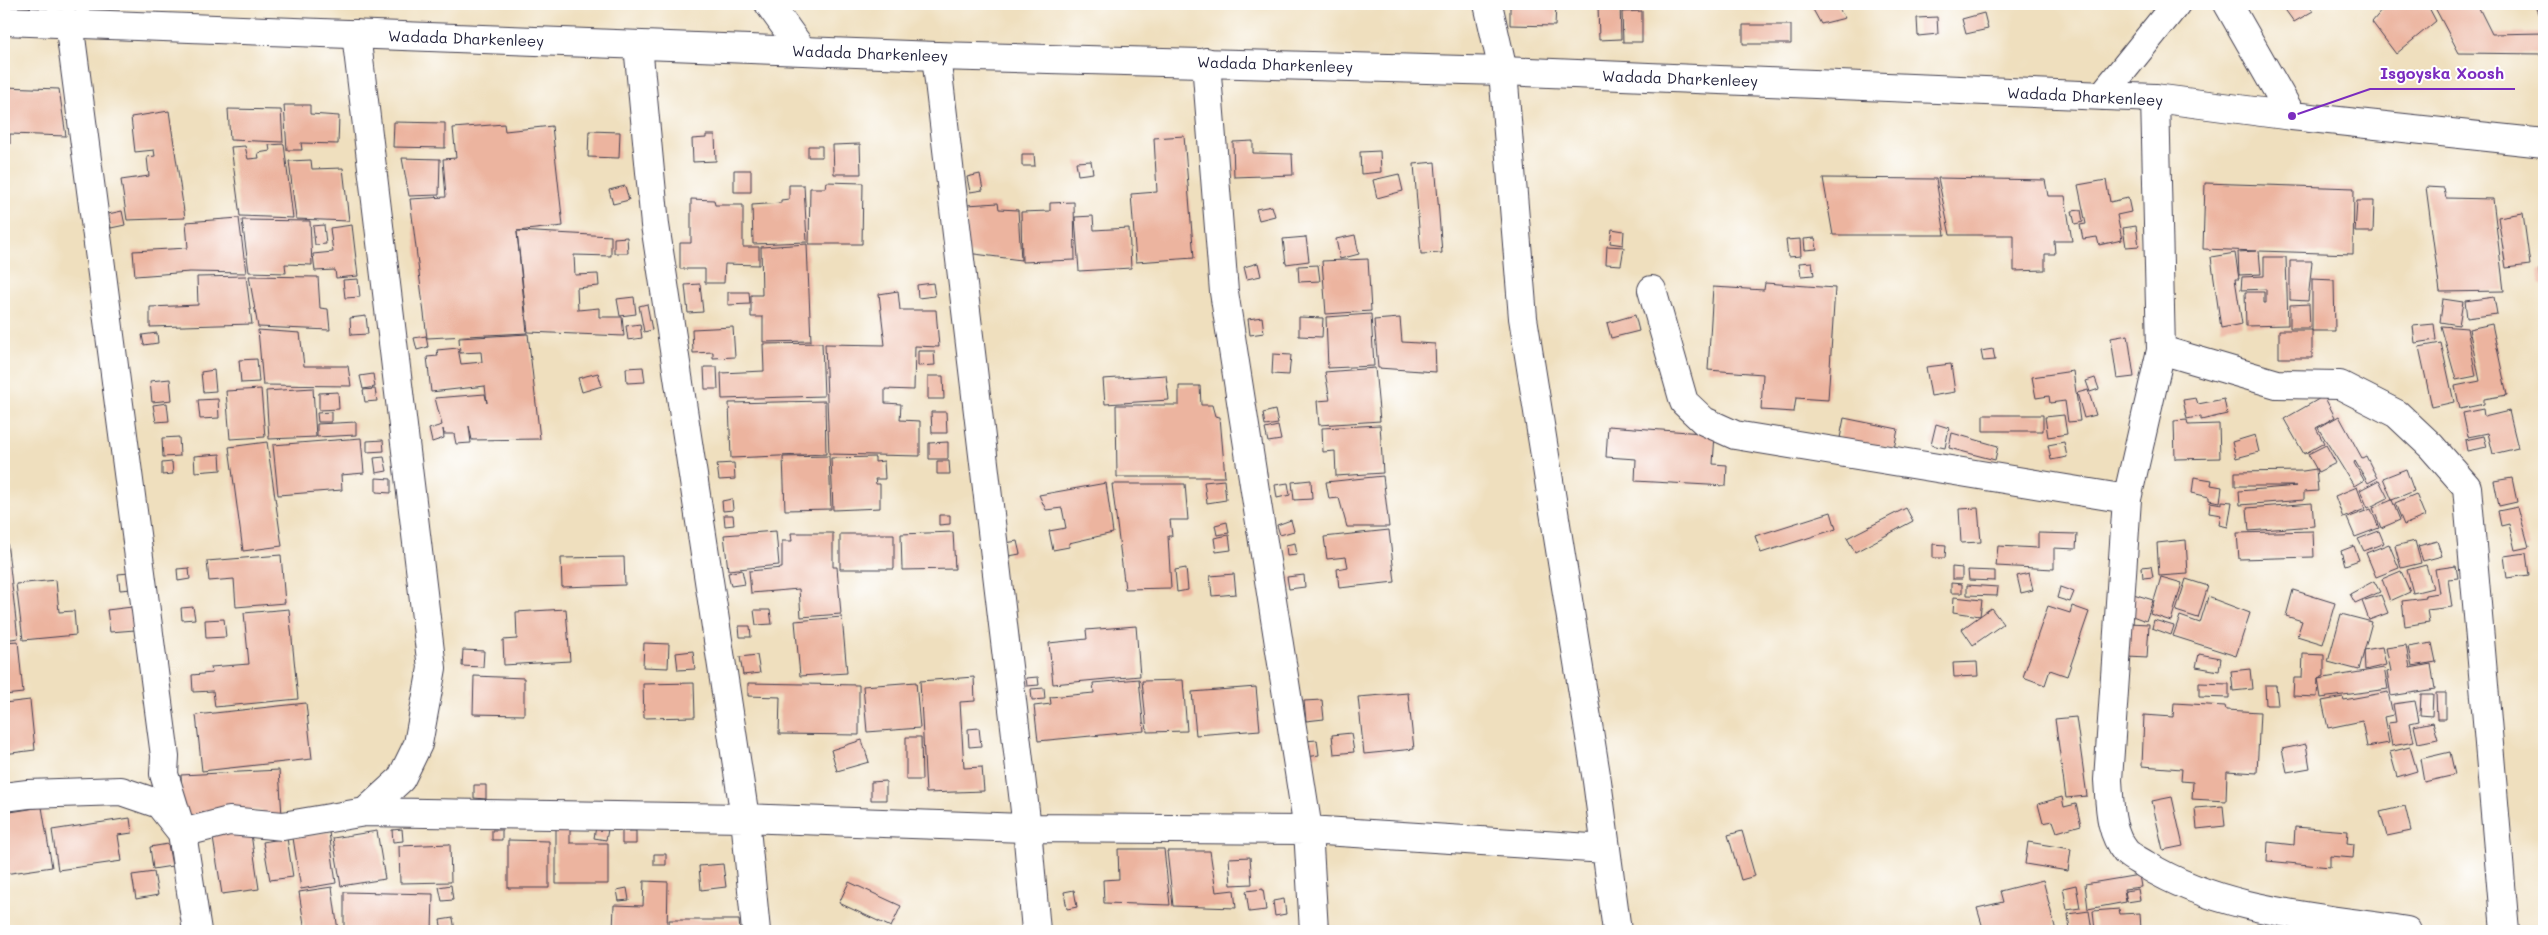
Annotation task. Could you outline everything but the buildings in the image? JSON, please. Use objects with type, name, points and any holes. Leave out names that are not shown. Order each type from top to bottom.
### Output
[{"type":"street","points":[[771,4],[802,50]]},
{"type":"street","points":[[1488,4],[1503,71],[1523,318],[1617,931]]},
{"type":"street","points":[[2102,96],[2176,4]]},
{"type":"street","points":[[2228,4],[2292,116]]},
{"type":"street","name":"Wadada Dharkenleey","points":[[4,21],[936,56],[1503,71],[2155,98],[2292,116],[2544,143]]},
{"type":"street","points":[[69,22],[165,756],[164,774],[182,833],[197,931]]},
{"type":"street","points":[[356,34],[432,668],[418,744],[401,779],[365,812]]},
{"type":"street","points":[[638,45],[654,225],[745,818],[756,931]]},
{"type":"street","points":[[936,56],[1027,828],[1036,931]]},
{"type":"street","points":[[1206,62],[1224,292],[1308,830],[1314,931]]},
{"type":"street","points":[[2155,98],[2161,350],[2128,499],[2108,780],[2111,826],[2127,853],[2159,873],[2196,890],[2263,907],[2407,931]]},
{"type":"street","points":[[1652,290],[1684,402],[1704,421],[1735,435],[2128,499]]},
{"type":"street","points":[[2161,350],[2277,384],[2340,385],[2397,414],[2431,446],[2467,487],[2505,931]]},
{"type":"street","points":[[4,797],[28,794],[121,792],[159,804],[182,833]]},
{"type":"street","points":[[182,833],[229,821],[283,826],[365,812],[745,818],[1027,828],[1308,830],[1606,850]]},
{"type":"place","name":"Isgoyska Xoosh","points":[[2292,116]]}]
